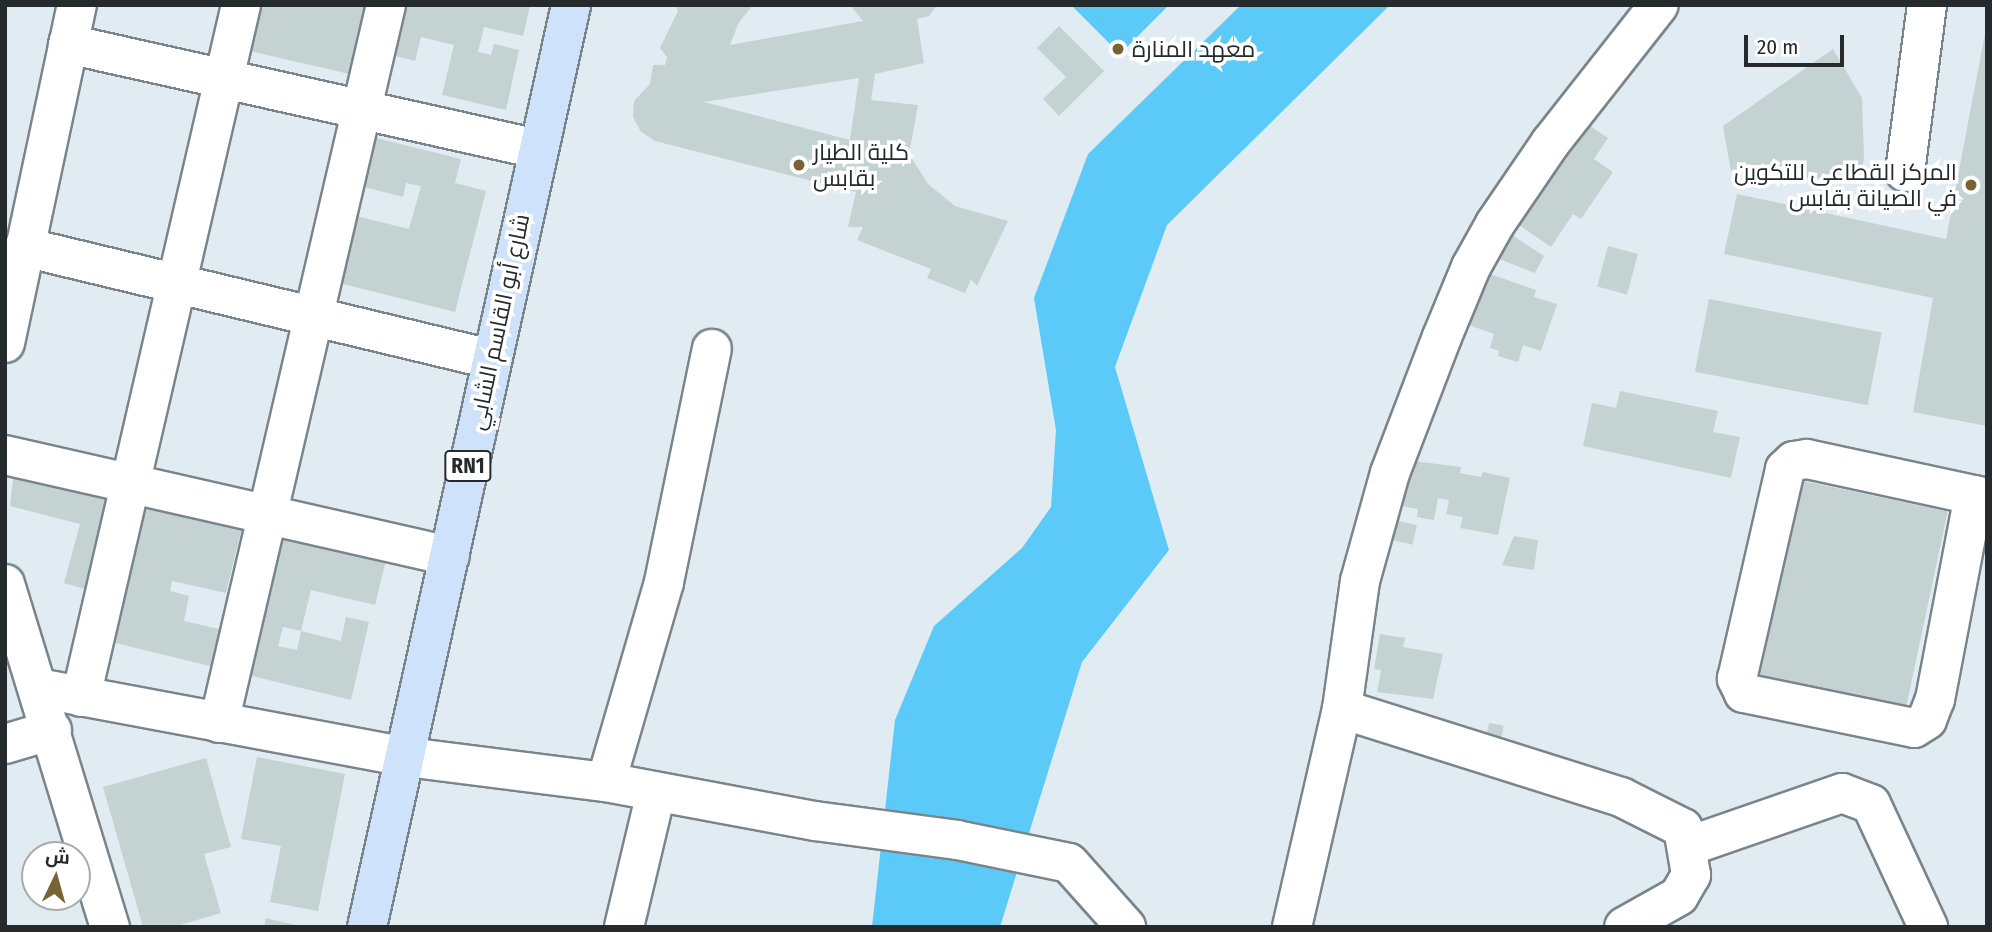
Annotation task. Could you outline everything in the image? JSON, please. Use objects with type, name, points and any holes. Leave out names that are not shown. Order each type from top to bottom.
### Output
[{"type":"main road","name":"شارع أبو القاسم الشابي","points":[[367,927],[407,757],[490,359],[571,5]]},
{"type":"street","points":[[5,343],[24,247],[20,201],[68,44],[77,5]]},
{"type":"street","points":[[81,696],[241,5]]},
{"type":"street","points":[[219,723],[386,5]]},
{"type":"street","points":[[1292,927],[1342,709],[1352,617],[1390,473],[1471,267],[1551,142],[1659,5]]},
{"type":"street","points":[[1905,172],[1927,5]]},
{"type":"street","points":[[68,44],[362,113],[537,149]]},
{"type":"street","points":[[24,247],[490,359]]},
{"type":"street","points":[[606,782],[664,582],[712,349]]},
{"type":"street","points":[[5,454],[129,485],[450,556]]},
{"type":"street","points":[[1807,459],[1980,496],[1935,699],[1927,720],[1914,728],[1744,693],[1737,679],[1785,469],[1807,459]]},
{"type":"street","points":[[5,584],[52,730],[110,927]]},
{"type":"street","points":[[38,688],[407,757],[606,782],[815,821],[957,840],[1069,863],[1126,927]]},
{"type":"street","points":[[1342,709],[1621,797],[1683,828],[1689,846],[1691,874],[1679,896],[1624,927]]},
{"type":"street","points":[[5,744],[52,730]]},
{"type":"street","points":[[624,927],[656,793]]},
{"type":"street","points":[[1689,846],[1842,793],[1871,804],[1928,927]]},
{"type":"shaded area","points":[[1071,5],[1169,5],[1120,54]]},
{"type":"shaded area","points":[[1241,5],[1390,5],[1167,225],[1115,367],[1169,550],[1082,662],[1000,927],[872,927],[895,720],[934,626],[1022,548],[1051,507],[1056,430],[1034,298],[1088,154]]},
{"type":"building","points":[[255,5],[374,5],[358,76],[245,50]]},
{"type":"building","points":[[404,5],[530,5],[523,36],[484,27],[478,52],[491,55],[494,44],[519,50],[506,110],[442,95],[454,45],[421,37],[415,61],[392,55]]},
{"type":"building","points":[[675,5],[753,5],[739,22],[730,45],[863,21],[850,5],[937,5],[929,16],[917,19],[924,63],[875,74],[871,100],[918,105],[909,154],[928,184],[955,206],[1008,221],[977,286],[971,279],[965,293],[927,278],[931,269],[857,240],[863,227],[848,227],[856,192],[655,141],[641,132],[633,117],[634,101],[650,84],[653,65],[665,65],[667,57],[660,48],[678,11]],"holes":[[[859,78],[850,140],[704,102]]]},
{"type":"building","points":[[1987,23],[1987,426],[1913,412],[1933,298],[1724,254],[1737,194],[1946,239]]},
{"type":"building","points":[[1059,26],[1104,71],[1059,116],[1043,99],[1066,77],[1037,48]]},
{"type":"building","name":"المركز القطاعى للتكوين في الصيانة بقابس","points":[[1833,49],[1862,98],[1864,160],[1857,182],[1731,171],[1723,126]]},
{"type":"building","points":[[1584,122],[1608,138],[1594,159],[1613,172],[1581,219],[1573,214],[1551,247],[1516,223]]},
{"type":"building","points":[[376,138],[461,159],[455,183],[486,191],[455,312],[339,283],[356,216],[409,229],[421,186],[406,183],[403,197],[364,187]]},
{"type":"building","points":[[1495,224],[1544,256],[1535,273],[1479,251]]},
{"type":"building","points":[[1608,246],[1638,254],[1627,295],[1597,287]]},
{"type":"building","points":[[1487,273],[1536,290],[1534,297],[1557,304],[1541,351],[1523,345],[1518,362],[1498,356],[1499,351],[1490,348],[1494,334],[1469,325],[1472,315],[1461,311]]},
{"type":"building","points":[[1709,299],[1882,333],[1868,405],[1695,372]]},
{"type":"building","points":[[1620,391],[1718,411],[1713,432],[1740,437],[1731,478],[1583,446],[1592,403],[1616,408]]},
{"type":"building","points":[[1406,460],[1461,467],[1460,473],[1481,477],[1483,472],[1510,478],[1498,535],[1460,528],[1463,517],[1446,514],[1449,500],[1438,498],[1434,520],[1417,517],[1418,509],[1397,505]]},
{"type":"building","points":[[14,471],[110,497],[85,589],[64,583],[80,524],[10,506]]},
{"type":"building","points":[[1799,480],[1948,512],[1906,706],[1758,675]]},
{"type":"building","points":[[134,496],[243,523],[226,593],[172,581],[170,591],[189,596],[184,621],[223,630],[214,667],[99,639]]},
{"type":"building","points":[[1377,516],[1417,525],[1412,545],[1373,535]]},
{"type":"building","points":[[271,528],[387,556],[375,605],[311,590],[301,631],[341,641],[346,617],[369,622],[351,700],[236,672]],"holes":[[[283,627],[301,631],[297,650],[278,646]]]},
{"type":"building","points":[[1514,536],[1538,540],[1534,570],[1502,565]]},
{"type":"building","points":[[1380,634],[1405,638],[1403,647],[1443,654],[1433,699],[1377,692],[1381,670],[1374,669]]},
{"type":"building","points":[[1489,723],[1504,726],[1500,743],[1486,740]]},
{"type":"building","points":[[257,757],[345,774],[318,911],[270,902],[281,846],[241,839]]},
{"type":"building","points":[[206,758],[231,847],[204,854],[221,913],[173,927],[143,927],[103,787]]},
{"type":"building","points":[[266,918],[299,926],[299,927],[264,927]]},
{"type":"place","name":"معهد المنارة","points":[[1118,49]]},
{"type":"place","name":"كلية الطيار بقابس","points":[[799,165]]},
{"type":"place","name":"المركز القطاعى للتكوين في الصيانة بقابس","points":[[1971,185]]}]
